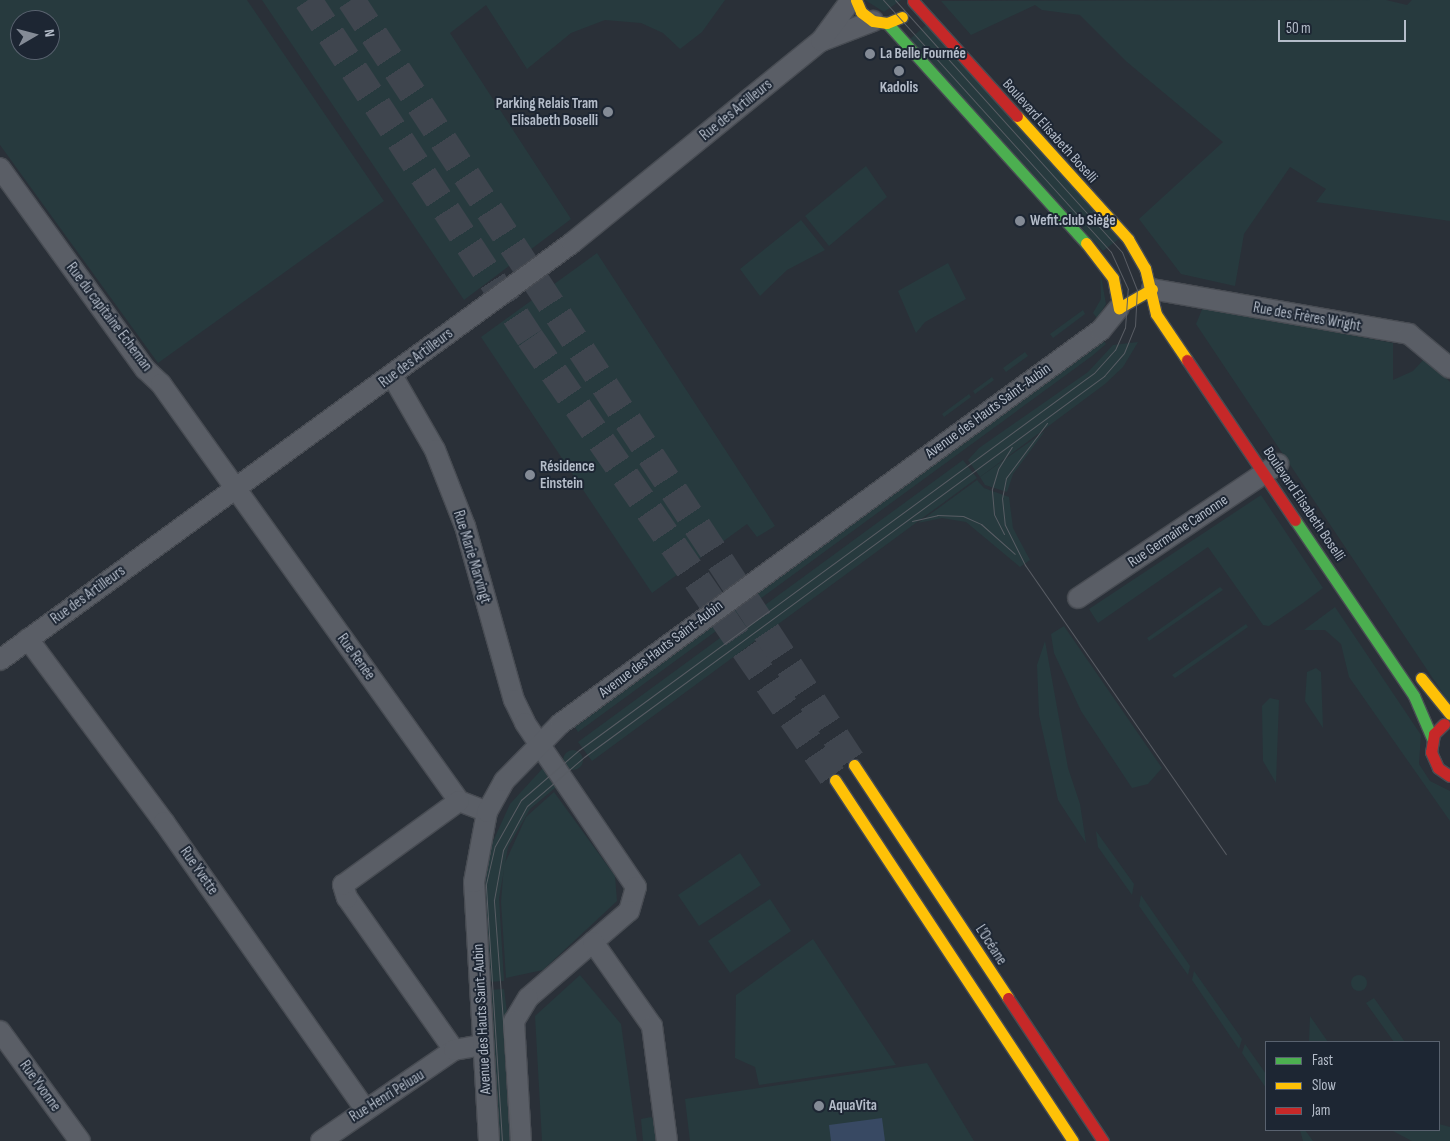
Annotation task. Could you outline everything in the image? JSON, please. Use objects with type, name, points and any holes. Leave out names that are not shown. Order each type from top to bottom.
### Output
[{"type":"main road","points":[[856,0],[861,12],[880,22],[1101,260],[1113,278],[1119,308],[1152,289]]},
{"type":"main road","points":[[880,22],[900,18],[913,0]]},
{"type":"main road","name":"Boulevard Elisabeth Boselli","points":[[913,0],[1128,239],[1152,289],[1156,314],[1275,466],[1414,696],[1432,738],[1432,759],[1450,776]]},
{"type":"main road","name":"Boulevard Elisabeth Boselli","points":[[1152,289],[1173,308]]},
{"type":"main road","points":[[1413,666],[1450,714]]},
{"type":"main road","points":[[1432,738],[1450,721]]},
{"type":"main road","name":"L’Océane","points":[[854,765],[1103,1141]]},
{"type":"main road","points":[[835,780],[1073,1141]]},
{"type":"street","name":"Rue des Artilleurs","points":[[0,660],[234,489],[393,377],[572,243],[821,41],[851,0]]},
{"type":"street","name":"Rue des Artilleurs","points":[[821,41],[880,22]]},
{"type":"street","name":"Rue du capitaine Echeman","points":[[0,168],[234,489]]},
{"type":"street","name":"Rue des Frères Wright","points":[[1152,289],[1409,334],[1450,368]]},
{"type":"street","name":"Avenue des Hauts Saint-Aubin","points":[[489,1141],[474,882],[487,812],[504,781],[538,742],[1100,330],[1119,308]]},
{"type":"street","name":"Rue Marie Marvingt","points":[[393,377],[434,450],[465,526],[514,700],[538,742],[636,887],[629,911],[593,942]]},
{"type":"street","name":"Rue Germaine Canonne","points":[[1078,598],[1275,466]]},
{"type":"street","name":"Rue Renée","points":[[234,489],[459,801]]},
{"type":"street","name":"Rue Yvette","points":[[28,639],[164,822],[364,1108]]},
{"type":"street","points":[[454,1050],[347,898],[343,885],[348,877],[459,801],[487,812]]},
{"type":"street","points":[[521,1141],[514,1021],[520,1007],[593,942],[652,1026],[667,1141]]},
{"type":"street","name":"Rue Yvonne","points":[[0,1031],[80,1141]]},
{"type":"street","name":"Rue Henri Peluau","points":[[321,1141],[364,1108],[386,1100],[454,1050],[482,1045]]},
{"type":"green space","points":[[0,0],[247,0],[384,201],[158,363],[0,145]]},
{"type":"green space","points":[[262,0],[725,0],[702,32],[680,49],[663,33],[641,23],[605,20],[571,33],[527,69],[486,5],[450,33],[571,219],[464,300]]},
{"type":"green space","points":[[865,0],[901,0],[884,12]]},
{"type":"green space","points":[[1386,0],[1407,5],[1412,0],[1450,0],[1450,221],[1316,202],[1326,189],[1290,167],[1244,234],[1235,286],[1181,274],[1139,219],[1223,142],[1127,62],[1080,15],[1042,10],[1035,5],[971,35],[941,1]]},
{"type":"green space","points":[[926,25],[1120,238],[1103,251],[910,39]]},
{"type":"green space","points":[[866,166],[887,197],[829,246],[805,216]]},
{"type":"green space","points":[[801,220],[825,250],[787,270],[760,296],[740,269]]},
{"type":"green space","points":[[597,253],[775,526],[757,537],[747,524],[652,593],[481,337]]},
{"type":"green space","points":[[948,263],[966,299],[925,322],[916,333],[898,291]]},
{"type":"green space","points":[[1100,270],[1106,304],[1097,318],[1093,313],[1101,299]]},
{"type":"green space","points":[[1203,307],[1393,343],[1393,380],[1413,371],[1426,357],[1450,382],[1450,704],[1196,324]]},
{"type":"green space","points":[[1083,310],[1085,314],[1053,338],[1050,334]]},
{"type":"green space","points":[[1104,341],[1106,344],[1092,356],[578,732],[575,727]]},
{"type":"green space","points":[[1138,342],[1123,367],[1105,384],[980,477],[968,460],[979,448],[1088,372],[1113,345]]},
{"type":"green space","points":[[1025,352],[1028,356],[1006,372],[1003,368]]},
{"type":"green space","points":[[992,377],[994,380],[975,394],[973,391]]},
{"type":"green space","points":[[969,394],[971,397],[944,417],[942,414]]},
{"type":"green space","points":[[1045,431],[1013,474],[1007,492],[985,485],[980,477]]},
{"type":"green space","points":[[963,460],[977,478],[592,761],[578,742]]},
{"type":"green space","points":[[977,480],[984,488],[1009,497],[1013,528],[1030,560],[1020,567],[966,522],[942,518],[918,523]]},
{"type":"green space","points":[[1261,495],[1323,588],[1269,626],[1263,625],[1208,547],[1098,623],[1089,609]]},
{"type":"green space","points":[[1220,587],[1223,590],[1149,641],[1147,638]]},
{"type":"green space","points":[[1335,607],[1421,735],[1419,764],[1430,781],[1450,791],[1450,821],[1349,677],[1341,644],[1325,630],[1304,630]]},
{"type":"green space","points":[[1246,624],[1248,627],[1175,678],[1172,675]]},
{"type":"green space","points":[[1064,626],[1162,768],[1148,784],[1132,788],[1081,711],[1054,653],[1051,634]]},
{"type":"green space","points":[[1045,641],[1068,768],[1080,804],[1086,843],[1058,800],[1039,715],[1037,665]]},
{"type":"green space","points":[[1316,668],[1321,672],[1323,728],[1305,701],[1307,672]]},
{"type":"green space","points":[[1270,698],[1279,700],[1276,783],[1263,761],[1262,706]]},
{"type":"green space","points":[[569,750],[577,750],[583,756],[583,764],[577,770],[569,770],[563,764],[563,756]]},
{"type":"green space","points":[[543,768],[556,787],[530,809],[508,847],[499,898],[504,981],[487,982],[482,889],[490,848],[510,804]]},
{"type":"green space","points":[[554,792],[615,876],[617,901],[543,970],[506,978],[501,902],[504,865],[526,817]]},
{"type":"green space","points":[[1096,831],[1134,884],[1132,895],[1098,847]]},
{"type":"green space","points":[[740,853],[761,885],[699,926],[678,895]]},
{"type":"green space","points":[[1141,895],[1190,966],[1188,975],[1139,906]]},
{"type":"green space","points":[[770,899],[791,931],[730,973],[708,941]]},
{"type":"green space","points":[[813,939],[896,1065],[759,1085],[755,1067],[735,1058],[736,995]]},
{"type":"green space","points":[[1194,971],[1242,1039],[1239,1049],[1192,980]]},
{"type":"green space","points":[[580,975],[621,1024],[637,1141],[542,1141],[535,1016]]},
{"type":"green space","points":[[1359,975],[1365,977],[1367,983],[1365,989],[1359,991],[1353,989],[1351,983],[1353,977]]},
{"type":"green space","points":[[504,989],[515,1141],[499,1141],[488,990]]},
{"type":"green space","points":[[1374,998],[1404,1041],[1393,1041],[1366,1003]]},
{"type":"green space","points":[[1310,1016],[1327,1041],[1309,1041]]},
{"type":"green space","points":[[1245,1044],[1265,1073],[1265,1087],[1242,1053]]},
{"type":"green space","name":"AquaVita","points":[[927,1063],[974,1141],[690,1141],[685,1099]]},
{"type":"green space","points":[[651,1117],[658,1123],[660,1141],[643,1141],[641,1119]]},
{"type":"green space","points":[[1440,1124],[1450,1127],[1450,1141],[1412,1141],[1393,1131],[1440,1131]]},
{"type":"green space","points":[[1300,1131],[1306,1131],[1313,1141],[1303,1141]]},
{"type":"water","points":[[882,1118],[885,1141],[831,1141],[829,1125]]},
{"type":"tunnel","points":[[308,0],[530,338],[835,780]]},
{"type":"tunnel","points":[[351,0],[854,765]]},
{"type":"tram line","points":[[502,1141],[486,884],[495,846],[521,800],[579,750],[1094,373],[1115,350],[1125,328],[1128,289],[1111,252],[883,0]]},
{"type":"tram line","points":[[512,1141],[494,900],[503,850],[527,806],[584,757],[1104,376],[1124,353],[1135,326],[1137,290],[1122,252],[895,0]]},
{"type":"tram line","points":[[1047,423],[1006,478],[1002,498],[1005,525],[1025,565],[1226,854]]},
{"type":"tram line","points":[[1004,534],[994,514],[992,489],[998,469],[1012,447]]},
{"type":"tram line","points":[[912,521],[937,515],[963,516],[981,524],[1015,554]]},
{"type":"traffic: fast","points":[[887,23],[1086,243]]},
{"type":"traffic: fast","points":[[1295,520],[1414,696],[1432,738]]},
{"type":"traffic: slow","points":[[856,0],[861,12],[873,21],[887,23],[902,17]]},
{"type":"traffic: slow","points":[[1017,116],[1128,239],[1145,268],[1156,314],[1187,360]]},
{"type":"traffic: slow","points":[[1086,243],[1113,278],[1119,308],[1152,289]]},
{"type":"traffic: slow","points":[[1421,678],[1450,714]]},
{"type":"traffic: slow","points":[[854,765],[1008,998]]},
{"type":"traffic: slow","points":[[835,780],[1073,1141]]},
{"type":"traffic: jam","points":[[913,1],[1017,116]]},
{"type":"traffic: jam","points":[[1187,360],[1295,520]]},
{"type":"traffic: jam","points":[[1444,724],[1434,734],[1431,752],[1438,768],[1450,776]]},
{"type":"traffic: jam","points":[[1008,998],[1103,1141]]},
{"type":"place","name":"La Belle Fournée","points":[[870,54]]},
{"type":"place","name":"Kadolis","points":[[899,71]]},
{"type":"place","name":"Parking Relais Tram Elisabeth Boselli","points":[[608,112]]},
{"type":"place","name":"Wefit.club Siège","points":[[1020,221]]},
{"type":"place","name":"Résidence Einstein","points":[[530,475]]},
{"type":"place","name":"AquaVita","points":[[819,1106]]}]
